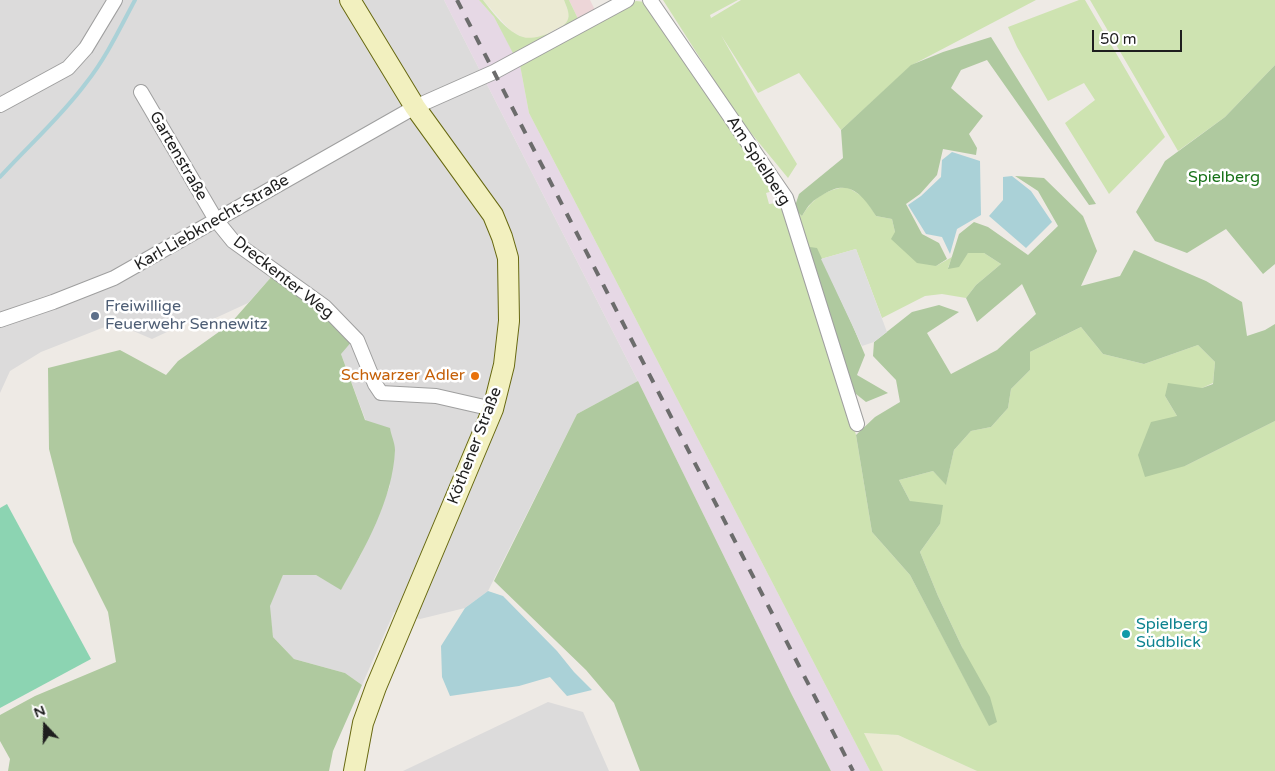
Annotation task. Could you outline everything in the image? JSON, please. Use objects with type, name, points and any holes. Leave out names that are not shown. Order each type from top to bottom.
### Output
[{"type":"main road","name":"Köthener Straße","points":[[350,0],[415,107],[493,215],[508,258],[509,321],[504,365],[493,409],[376,687],[363,723],[354,771]]},
{"type":"street","points":[[0,105],[68,68],[86,48],[115,0]]},
{"type":"street","points":[[415,107],[494,72],[628,0]]},
{"type":"street","name":"Am Spielberg","points":[[650,0],[786,198],[858,424]]},
{"type":"street","name":"Gartenstraße","points":[[141,92],[216,220]]},
{"type":"street","name":"Karl-Liebknecht-Straße","points":[[0,320],[114,278],[415,107]]},
{"type":"street","name":"Dreckenter Weg","points":[[216,220],[232,241],[325,307],[357,340],[375,384],[381,393],[436,396],[493,409]]},
{"type":"shaded area","points":[[0,0],[444,0],[638,381],[577,414],[488,591],[465,608],[420,619],[394,612],[362,685],[345,673],[294,659],[273,637],[269,606],[283,575],[316,575],[341,589],[361,554],[390,486],[341,354],[273,275],[248,303],[209,321],[184,324],[152,339],[131,330],[125,319],[41,352],[10,371],[0,393]]},
{"type":"shaded area","points":[[444,0],[479,0],[494,17],[520,65],[529,113],[870,771],[831,771],[638,381]]},
{"type":"shaded area","points":[[569,0],[590,0],[597,14],[580,23]]},
{"type":"shaded area","points":[[856,249],[887,332],[874,342],[862,346],[821,259]]},
{"type":"shaded area","points":[[548,702],[583,712],[609,771],[403,771]]},
{"type":"green space","points":[[479,0],[483,0],[506,27],[523,37],[528,38],[548,34],[566,23],[568,10],[564,0],[569,0],[580,23],[515,57],[494,17]]},
{"type":"green space","points":[[483,0],[564,0],[569,14],[568,20],[564,25],[543,36],[533,39],[524,38],[511,31]]},
{"type":"green space","points":[[663,0],[738,0],[710,15],[711,18],[741,0],[1036,0],[912,65],[841,130],[799,73],[758,93],[721,35],[797,164],[788,178],[737,116]]},
{"type":"green space","points":[[1079,0],[1085,0],[1165,137],[1109,194],[1065,123],[1095,100],[1084,83],[1048,101],[1017,47],[1008,27]]},
{"type":"green space","points":[[1090,0],[1275,0],[1275,65],[1225,117],[1178,151]]},
{"type":"green space","points":[[636,1],[646,2],[776,190],[766,193],[769,204],[785,202],[856,435],[872,532],[910,575],[989,725],[962,647],[920,552],[940,524],[910,501],[899,480],[933,471],[946,484],[954,450],[971,431],[991,427],[1008,408],[1011,389],[1030,370],[1030,352],[1081,327],[1103,354],[1144,364],[1198,345],[1215,362],[1213,383],[1202,388],[1165,396],[1177,416],[1185,466],[1275,421],[1275,771],[977,771],[898,735],[864,733],[883,771],[870,771],[529,113],[520,65]]},
{"type":"green space","points":[[991,37],[1096,204],[1089,205],[987,60],[961,70],[951,88],[983,116],[969,134],[977,148],[976,155],[943,149],[937,175],[920,194],[906,204],[922,234],[939,243],[947,259],[936,266],[917,263],[891,239],[895,232],[892,219],[876,216],[866,201],[848,188],[833,189],[824,194],[811,203],[802,216],[794,209],[799,194],[843,158],[841,130],[911,65],[943,52]]},
{"type":"green space","name":"Spielberg","points":[[1275,65],[1275,264],[1263,274],[1226,229],[1187,253],[1155,241],[1136,212],[1165,161],[1225,117]]},
{"type":"green space","points":[[1015,176],[1044,178],[1083,216],[1097,251],[1081,286],[1120,276],[1134,250],[1206,281],[1242,302],[1247,336],[1265,330],[1275,324],[1275,421],[1185,466],[1145,477],[1138,455],[1151,422],[1177,416],[1165,396],[1168,383],[1202,388],[1213,384],[1215,362],[1198,345],[1144,364],[1103,354],[1081,327],[1030,352],[1030,370],[1011,389],[1008,408],[991,427],[971,431],[954,450],[946,485],[933,471],[899,480],[910,501],[943,505],[940,524],[920,552],[962,647],[990,697],[997,722],[989,726],[910,575],[872,532],[856,435],[875,417],[900,402],[896,380],[873,356],[874,342],[912,312],[939,305],[959,312],[927,333],[951,374],[997,350],[1036,314],[1022,284],[977,322],[966,298],[976,285],[1001,264],[984,253],[968,253],[959,267],[948,269],[959,234],[974,222],[988,227],[1028,255],[1058,226],[1038,191]]},
{"type":"green space","points":[[847,187],[865,198],[876,216],[892,219],[895,232],[936,266],[952,257],[948,268],[968,253],[984,253],[1001,264],[976,285],[966,298],[942,294],[925,296],[882,318],[856,249],[821,259],[816,248],[807,251],[794,209],[802,216],[810,204],[821,195]]},
{"type":"green space","points":[[810,247],[817,248],[865,355],[857,375],[888,393],[866,402],[856,394],[849,384],[807,251]]},
{"type":"green space","points":[[273,275],[318,307],[353,340],[341,354],[365,420],[390,428],[395,447],[393,468],[383,505],[368,540],[341,590],[316,575],[283,575],[270,606],[273,637],[294,659],[345,673],[362,685],[333,751],[329,771],[8,771],[10,759],[0,741],[0,715],[35,696],[116,662],[108,612],[73,542],[49,449],[48,368],[120,350],[166,375],[178,361],[230,324]]},
{"type":"green space","points":[[638,381],[831,771],[640,771],[614,703],[586,670],[494,581],[577,414]]},
{"type":"green space","points":[[7,504],[91,659],[0,708],[0,508]]},
{"type":"green space","points":[[864,733],[898,735],[977,771],[883,771]]},
{"type":"water","points":[[952,152],[980,161],[981,215],[957,229],[950,254],[942,237],[926,234],[908,205],[921,196],[941,177],[942,160]]},
{"type":"water","points":[[1012,176],[1031,191],[1052,222],[1026,248],[989,216],[1003,200],[1003,177]]},
{"type":"water","points":[[488,591],[503,596],[592,690],[567,696],[550,677],[519,686],[450,696],[442,677],[441,646],[465,608]]},
{"type":"waterway","points":[[0,177],[55,120],[86,83],[106,53],[135,0]]},
{"type":"railway","points":[[457,0],[853,771]]},
{"type":"place","name":"Freiwillige Feuerwehr Sennewitz","points":[[95,316]]},
{"type":"place","name":"Schwarzer Adler","points":[[475,376]]},
{"type":"place","name":"Spielberg Südblick","points":[[1126,634]]}]
